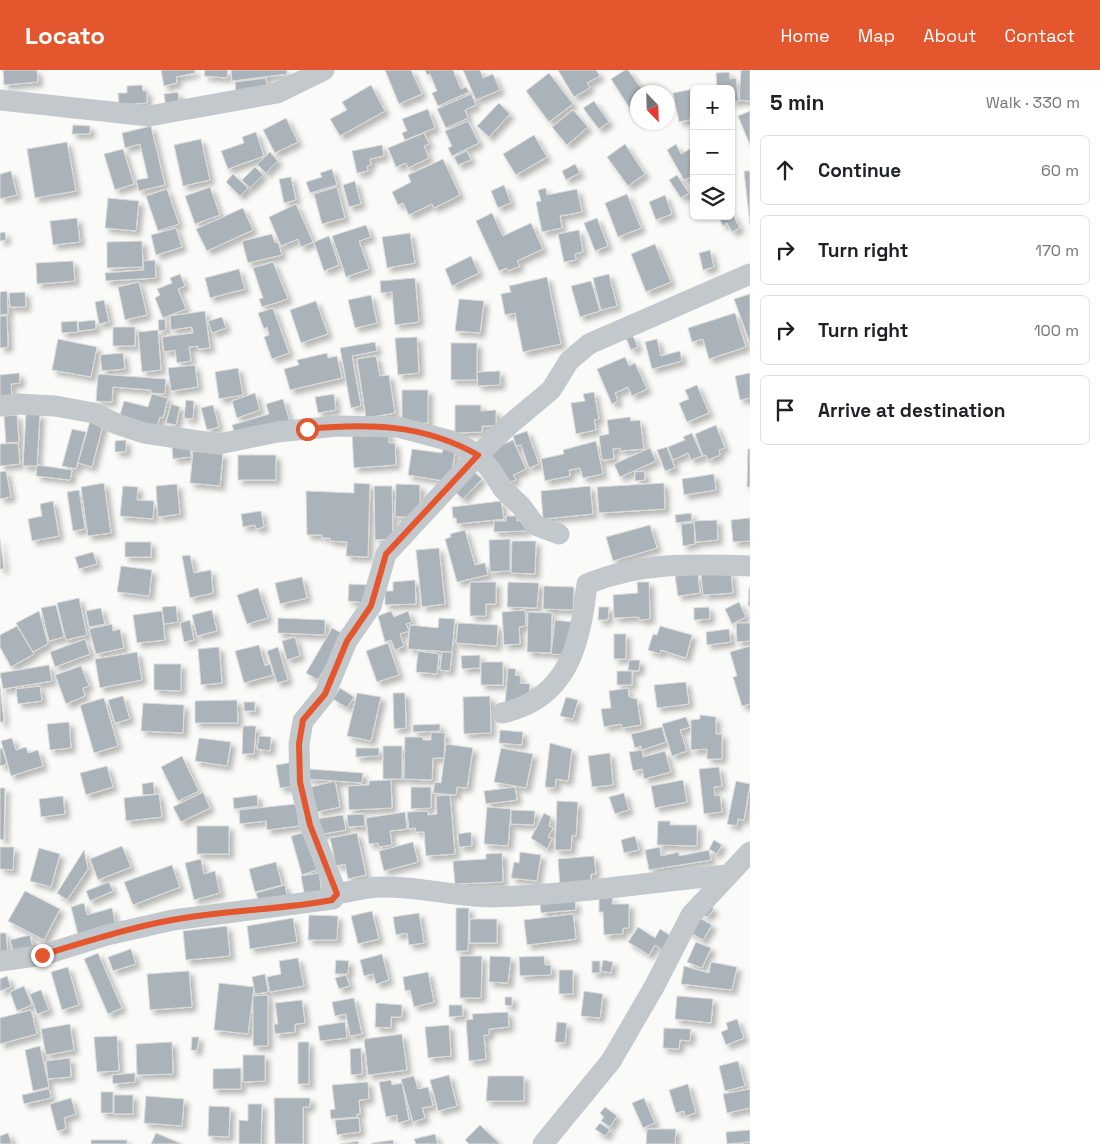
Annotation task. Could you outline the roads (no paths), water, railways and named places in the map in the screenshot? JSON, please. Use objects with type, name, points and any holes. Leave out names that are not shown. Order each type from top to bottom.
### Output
[{"type":"street","points":[[0,100],[149,116],[277,93],[324,70]]},
{"type":"street","points":[[337,894],[310,825],[300,782],[299,744],[303,720],[325,694],[347,641],[371,606],[386,554],[478,455],[508,426],[551,390],[570,361],[589,344],[750,274]]},
{"type":"street","points":[[0,406],[17,404],[55,406],[94,413],[117,424],[144,433],[219,444],[277,432],[358,425],[398,427],[455,442],[478,455],[491,470],[503,489],[521,506],[535,525],[559,534]]},
{"type":"street","points":[[502,713],[522,709],[535,701],[561,678],[578,640],[587,584],[621,572],[673,564],[750,566]]},
{"type":"street","points":[[543,1144],[611,1061],[654,987],[691,915],[727,875],[749,855]]},
{"type":"street","points":[[0,961],[42,955],[108,935],[173,920],[302,905],[332,900],[337,894],[384,887],[489,897],[561,894],[640,883],[727,875]]}]
